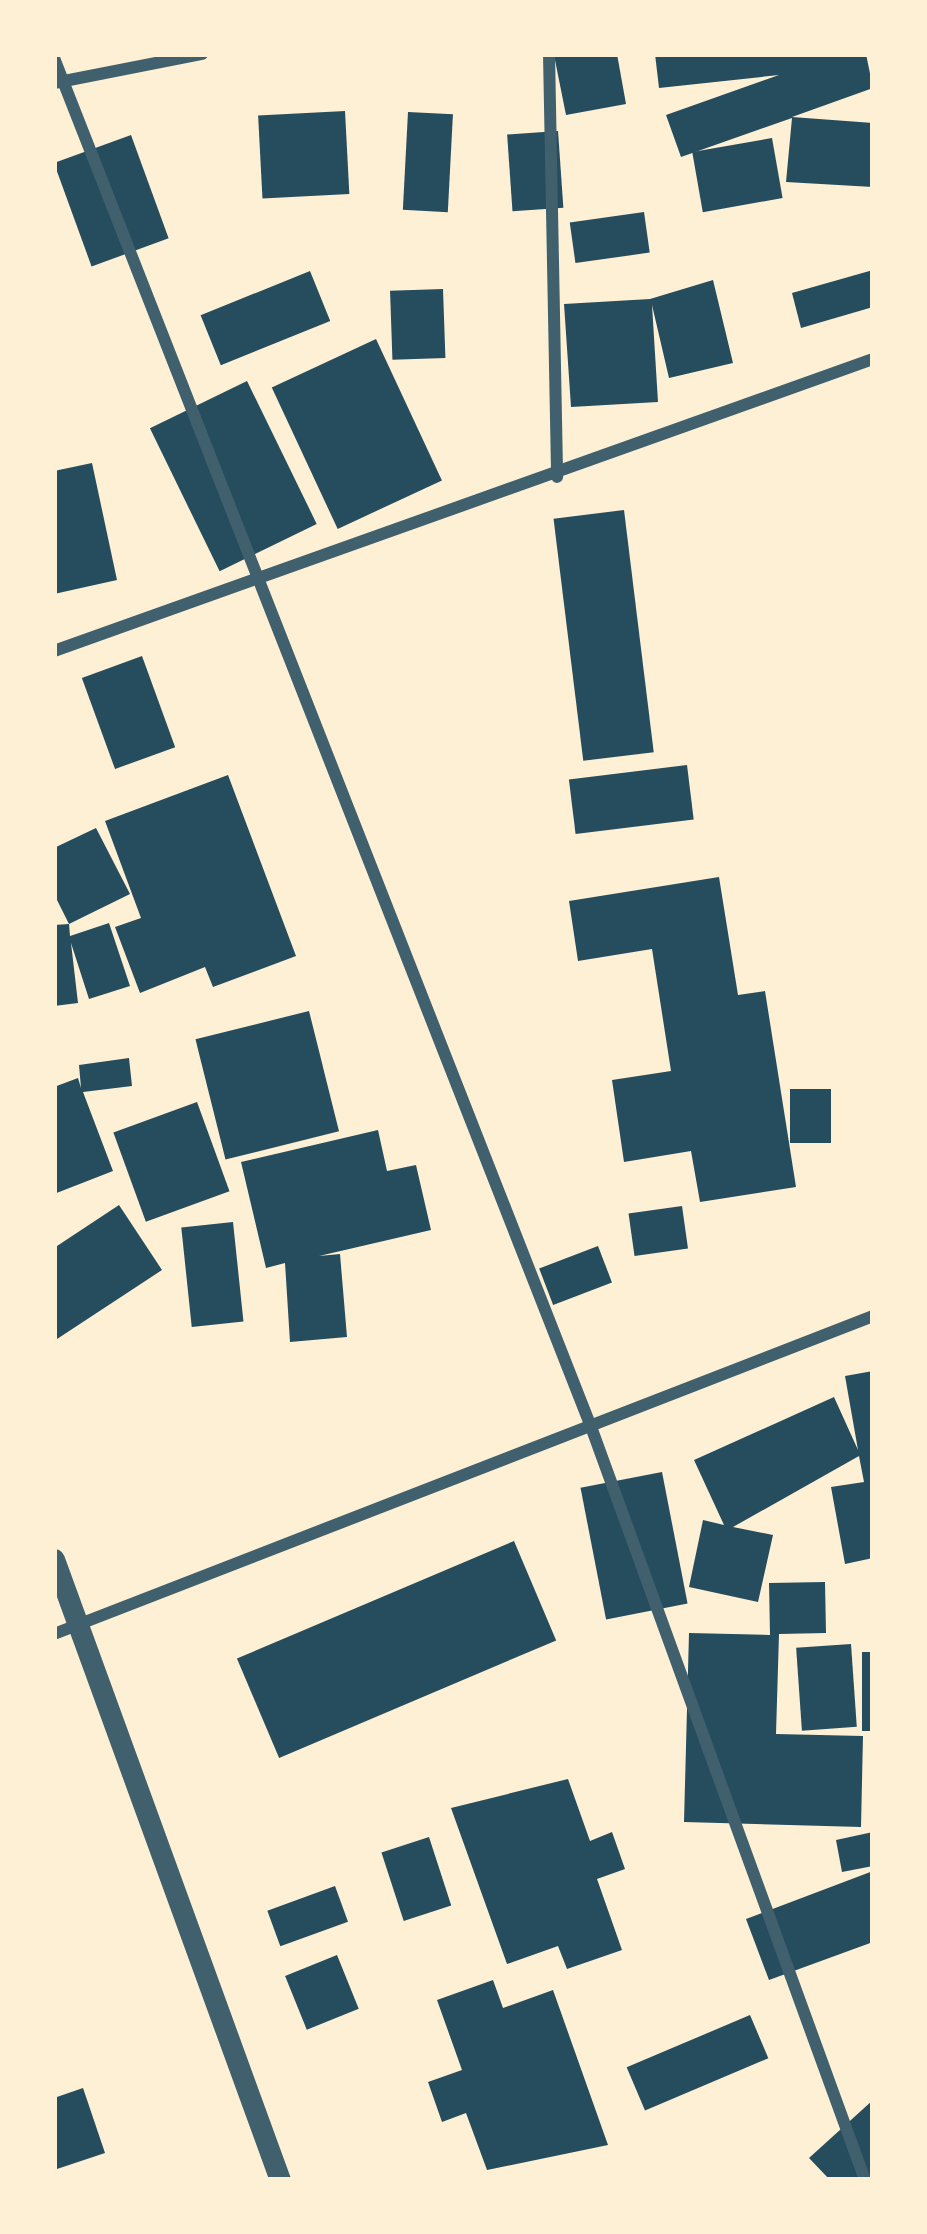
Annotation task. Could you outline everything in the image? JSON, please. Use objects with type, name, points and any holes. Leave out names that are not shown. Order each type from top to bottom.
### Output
[{"type":"street","points":[[59,81],[202,54]]},
{"type":"street","points":[[549,54],[557,477]]},
{"type":"street","points":[[54,58],[59,81],[590,1424],[865,2180]]},
{"type":"street","points":[[54,651],[557,477],[873,359]]},
{"type":"street","points":[[54,1634],[873,1316]]},
{"type":"street","points":[[54,1559],[280,2180]]},
{"type":"building","points":[[617,54],[626,104],[566,115],[554,55]]},
{"type":"building","points":[[655,54],[866,54],[873,88],[792,117],[873,123],[873,187],[786,182],[792,118],[681,157],[666,115],[779,75],[659,88]]},
{"type":"building","points":[[345,111],[349,194],[262,198],[258,116]]},
{"type":"building","points":[[408,112],[453,114],[448,212],[403,210]]},
{"type":"building","points":[[558,131],[563,208],[512,211],[507,135]]},
{"type":"building","points":[[131,135],[169,238],[92,266],[54,163]]},
{"type":"building","points":[[772,138],[783,198],[703,212],[692,152]]},
{"type":"building","points":[[644,212],[650,253],[575,263],[570,222]]},
{"type":"building","points":[[873,270],[873,307],[801,328],[792,293]]},
{"type":"building","points":[[310,271],[330,321],[221,365],[201,315]]},
{"type":"building","points":[[713,280],[733,363],[669,378],[652,305],[658,402],[571,407],[564,304],[650,299]]},
{"type":"building","points":[[443,289],[445,358],[392,360],[390,291]]},
{"type":"building","points":[[376,339],[442,480],[338,529],[272,388]]},
{"type":"building","points":[[247,381],[317,524],[220,571],[150,428]]},
{"type":"building","points":[[92,463],[117,580],[54,594],[54,471]]},
{"type":"building","points":[[624,510],[654,752],[583,761],[554,519]]},
{"type":"building","points":[[142,656],[175,747],[115,769],[82,678]]},
{"type":"building","points":[[687,765],[694,820],[576,834],[569,780]]},
{"type":"building","points":[[228,775],[296,956],[213,987],[205,967],[140,993],[115,927],[141,918],[105,821]]},
{"type":"building","points":[[96,828],[130,894],[69,924],[54,894],[54,848]]},
{"type":"building","points":[[719,877],[738,995],[765,991],[796,1187],[700,1202],[691,1151],[624,1162],[612,1080],[671,1071],[652,949],[578,961],[569,901]]},
{"type":"building","points":[[109,923],[130,986],[89,999],[71,943],[78,1003],[54,1006],[54,925],[69,924],[70,936]]},
{"type":"building","points":[[309,1011],[339,1131],[225,1160],[195,1039]]},
{"type":"building","points":[[129,1058],[132,1086],[83,1092],[113,1171],[54,1194],[54,1087],[78,1078],[81,1088],[79,1065]]},
{"type":"building","points":[[790,1089],[831,1089],[831,1143],[790,1143]]},
{"type":"building","points":[[197,1102],[229,1191],[146,1222],[113,1132]]},
{"type":"building","points":[[378,1130],[387,1171],[416,1165],[431,1230],[319,1256],[340,1254],[347,1337],[290,1342],[285,1263],[266,1268],[241,1162]]},
{"type":"building","points":[[119,1205],[162,1270],[54,1341],[54,1248]]},
{"type":"building","points":[[682,1206],[688,1249],[635,1256],[629,1214]]},
{"type":"building","points":[[233,1222],[243,1321],[192,1327],[181,1227]]},
{"type":"building","points":[[598,1246],[612,1282],[553,1305],[539,1269]]},
{"type":"building","points":[[873,1371],[873,1558],[845,1564],[831,1487],[864,1482],[859,1456],[733,1527],[773,1535],[758,1602],[689,1587],[703,1520],[724,1525],[694,1460],[834,1397],[858,1450],[845,1376]]},
{"type":"building","points":[[662,1472],[688,1604],[606,1619],[581,1488]]},
{"type":"building","points":[[514,1541],[556,1640],[279,1758],[237,1659]]},
{"type":"building","points":[[825,1582],[826,1633],[779,1634],[776,1734],[863,1736],[861,1827],[684,1822],[689,1633],[770,1635],[769,1583]]},
{"type":"building","points":[[851,1644],[857,1727],[802,1731],[796,1648]]},
{"type":"building","points":[[862,1652],[873,1652],[873,1731],[862,1731]]},
{"type":"building","points":[[568,1779],[590,1841],[612,1832],[625,1869],[597,1879],[622,1950],[567,1969],[558,1946],[507,1964],[451,1808]]},
{"type":"building","points":[[873,1832],[873,1866],[842,1872],[836,1840]]},
{"type":"building","points":[[429,1837],[451,1905],[404,1921],[381,1852]]},
{"type":"building","points":[[873,1871],[873,1942],[769,1980],[746,1919]]},
{"type":"building","points":[[335,1886],[348,1922],[280,1946],[267,1911]]},
{"type":"building","points":[[337,1955],[359,2009],[307,2030],[285,1976]]},
{"type":"building","points":[[493,1980],[503,2008],[553,1990],[608,2145],[487,2170],[466,2113],[442,2122],[428,2082],[462,2070],[437,2000]]},
{"type":"building","points":[[750,2015],[768,2058],[645,2111],[627,2067]]},
{"type":"building","points":[[83,2088],[105,2153],[54,2170],[54,2098]]},
{"type":"building","points":[[873,2100],[873,2180],[830,2180],[809,2158]]}]
